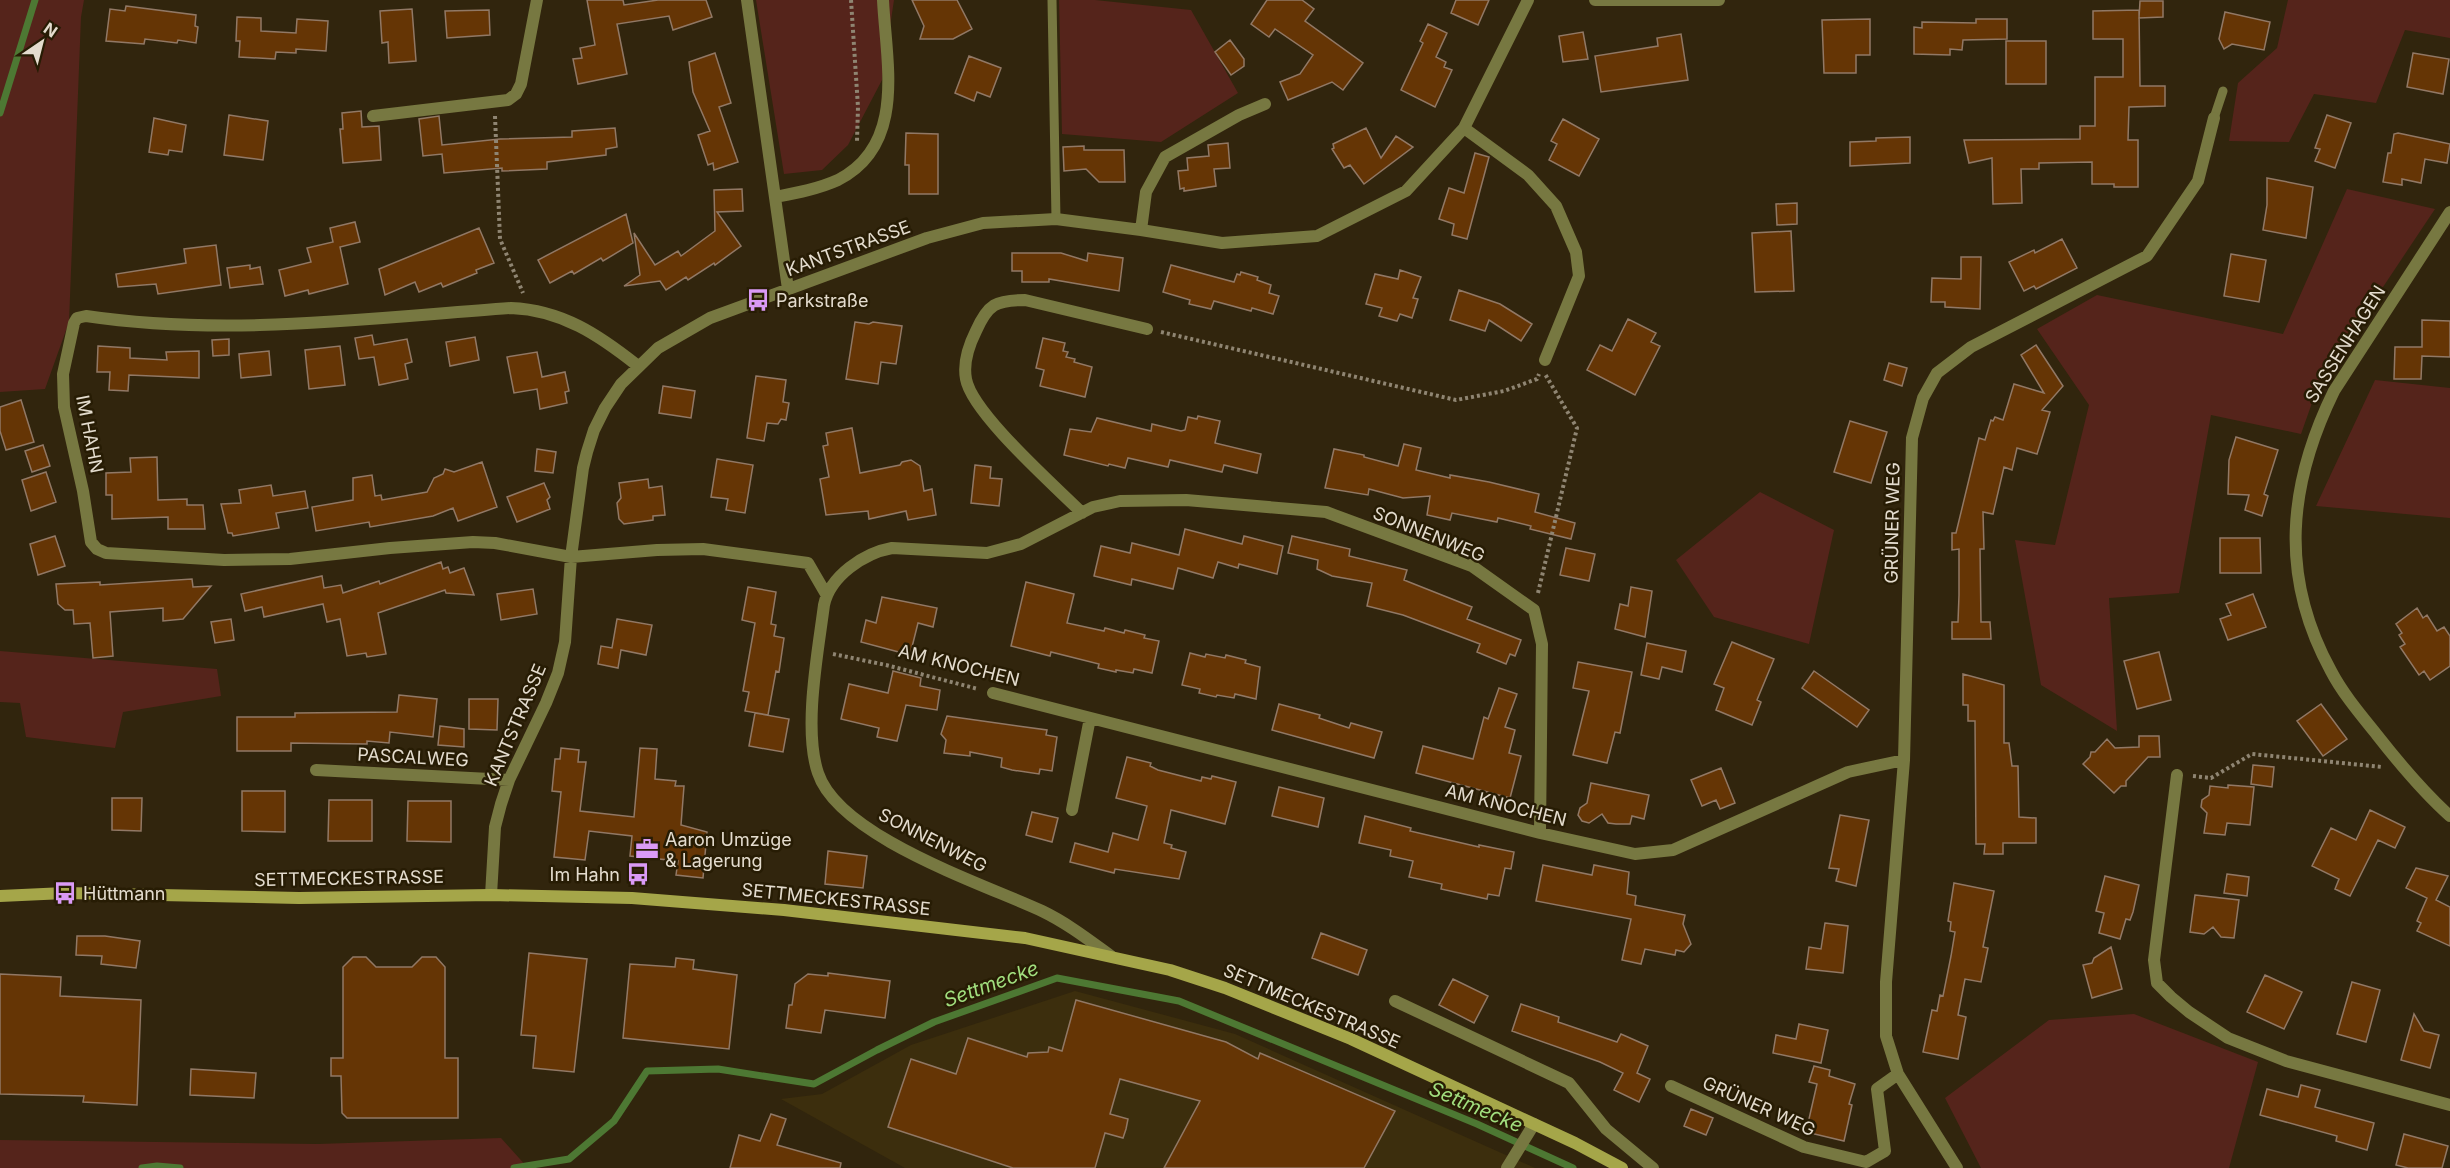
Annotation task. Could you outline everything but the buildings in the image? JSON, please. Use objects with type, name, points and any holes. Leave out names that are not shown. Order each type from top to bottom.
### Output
[{"type":"street","points":[[373,116],[508,100],[516,94],[521,84],[537,0]]},
{"type":"street","points":[[747,0],[788,289]]},
{"type":"street","points":[[776,197],[817,188],[852,171],[875,145],[888,105],[890,84],[883,0]]},
{"type":"street","name":"KANTSTRASSE","points":[[491,895],[495,827],[509,780],[532,735],[558,673],[565,642],[571,557],[583,468],[594,430],[621,384],[658,348],[710,318],[927,238],[983,223],[1056,219],[1222,243],[1317,236],[1406,190],[1464,128],[1528,0]]},
{"type":"street","points":[[1595,0],[1719,0]]},
{"type":"street","points":[[1141,230],[1146,192],[1165,157],[1239,115],[1264,104]]},
{"type":"street","name":"GRÜNER WEG","points":[[1957,1168],[1898,1074],[1886,1036],[1886,982],[1904,760],[1912,438],[1923,398],[1937,373],[1971,348],[2147,256],[2198,181],[2214,118]]},
{"type":"street","points":[[1464,128],[1528,175],[1556,206],[1576,252],[1579,276],[1545,360]]},
{"type":"street","name":"SASSENHAGEN","points":[[2450,212],[2334,391],[2313,438],[2300,479],[2296,514],[2298,580],[2310,622],[2331,672],[2404,769],[2450,816]]},
{"type":"street","points":[[1082,513],[995,426],[973,399],[965,377],[966,357],[971,341],[990,307],[995,303],[1014,300],[1025,300],[1147,329]]},
{"type":"street","name":"IM HAHN","points":[[571,557],[495,543],[473,542],[290,559],[164,558],[106,553],[97,549],[92,542],[64,407],[63,374],[69,340],[77,318],[86,316],[178,324],[268,325],[511,308],[531,309],[578,324],[594,333],[638,366]]},
{"type":"street","name":"SONNENWEG","points":[[1111,956],[1044,912],[897,845],[863,825],[836,803],[818,775],[811,733],[818,651],[826,594],[850,568],[877,550],[892,548],[987,553],[1021,544],[1106,502],[1162,499],[1326,512],[1472,566],[1534,610]]},
{"type":"street","points":[[571,557],[703,549],[760,556],[808,563],[826,594]]},
{"type":"street","points":[[1534,610],[1542,644],[1540,833]]},
{"type":"street","name":"AM KNOCHEN","points":[[993,693],[1540,833],[1635,854],[1673,850],[1848,772],[1904,760]]},
{"type":"street","points":[[1072,810],[1090,718]]},
{"type":"street","name":"PASCALWEG","points":[[316,770],[509,780]]},
{"type":"street","points":[[2177,775],[2154,960],[2157,983],[2189,1012],[2228,1038],[2286,1061],[2450,1106]]},
{"type":"street","name":"SETTMECKESTRASSE","points":[[0,896],[65,894],[299,898],[491,895],[633,898],[784,910],[1025,938],[1170,970],[1226,988],[1351,1040],[1531,1130],[1622,1168]]},
{"type":"street","points":[[1395,1001],[1569,1083],[1606,1129],[1653,1168]]},
{"type":"street","name":"GRÜNER WEG","points":[[1671,1086],[1804,1148],[1866,1162],[1885,1151],[1877,1089],[1898,1074]]},
{"type":"street","points":[[1507,1168],[1531,1130]]},
{"type":"lane","points":[[1052,0],[1056,219]]},
{"type":"lane","points":[[2214,118],[2223,91]]},
{"type":"path","points":[[851,0],[858,107],[857,146],[852,171]]},
{"type":"path","points":[[495,101],[500,239],[531,309]]},
{"type":"path","points":[[1147,329],[1456,400],[1504,391],[1537,380],[1542,368],[1577,428],[1534,610]]},
{"type":"path","name":"AM KNOCHEN","points":[[818,651],[886,665],[993,693]]},
{"type":"path","points":[[2177,775],[2211,778],[2252,754],[2404,769]]},
{"type":"shaded area","points":[[0,0],[84,0],[81,17],[69,322],[45,389],[0,392]]},
{"type":"shaded area","points":[[756,0],[894,0],[882,80],[848,145],[822,170],[784,174]]},
{"type":"shaded area","points":[[1059,0],[1095,0],[1191,10],[1238,93],[1161,142],[1062,134]]},
{"type":"shaded area","points":[[2288,0],[2450,0],[2450,38],[2405,30],[2376,103],[2314,94],[2289,142],[2229,141],[2238,83],[2277,48]]},
{"type":"shaded area","points":[[2347,189],[2435,209],[2319,383],[2301,434],[2211,415],[2179,593],[2109,598],[2117,731],[2041,685],[2015,540],[2055,545],[2089,405],[2037,329],[2097,295],[2283,334]]},
{"type":"shaded area","points":[[2375,380],[2450,388],[2450,518],[2316,506]]},
{"type":"shaded area","points":[[1760,492],[1834,530],[1809,644],[1714,617],[1676,560]]},
{"type":"shaded area","points":[[0,651],[217,669],[221,696],[123,712],[115,748],[26,737],[20,703],[0,702]]},
{"type":"shaded area","points":[[1075,991],[1235,1034],[1535,1168],[905,1168],[781,1099],[822,1094],[911,1045]]},
{"type":"shaded area","points":[[2134,1014],[2258,1062],[2229,1168],[1981,1168],[1945,1098],[2049,1020]]},
{"type":"shaded area","points":[[501,1138],[528,1168],[0,1168],[0,1140],[318,1144]]},
{"type":"waterway","points":[[0,113],[35,0]]},
{"type":"waterway","name":"Settmecke","points":[[514,1168],[569,1159],[614,1121],[647,1071],[718,1069],[814,1084],[934,1022],[1057,978],[1179,1001],[1477,1124],[1573,1168]]},
{"type":"waterway","name":"Settmecke","points":[[142,1168],[157,1166],[180,1168]]},
{"type":"place","name":"Parkstraße","points":[[758,300]]},
{"type":"place","name":"Aaron Umzüge & Lagerung","points":[[647,849]]},
{"type":"place","name":"Im Hahn","points":[[638,874]]},
{"type":"place","name":"Hüttmann","points":[[65,893]]}]
